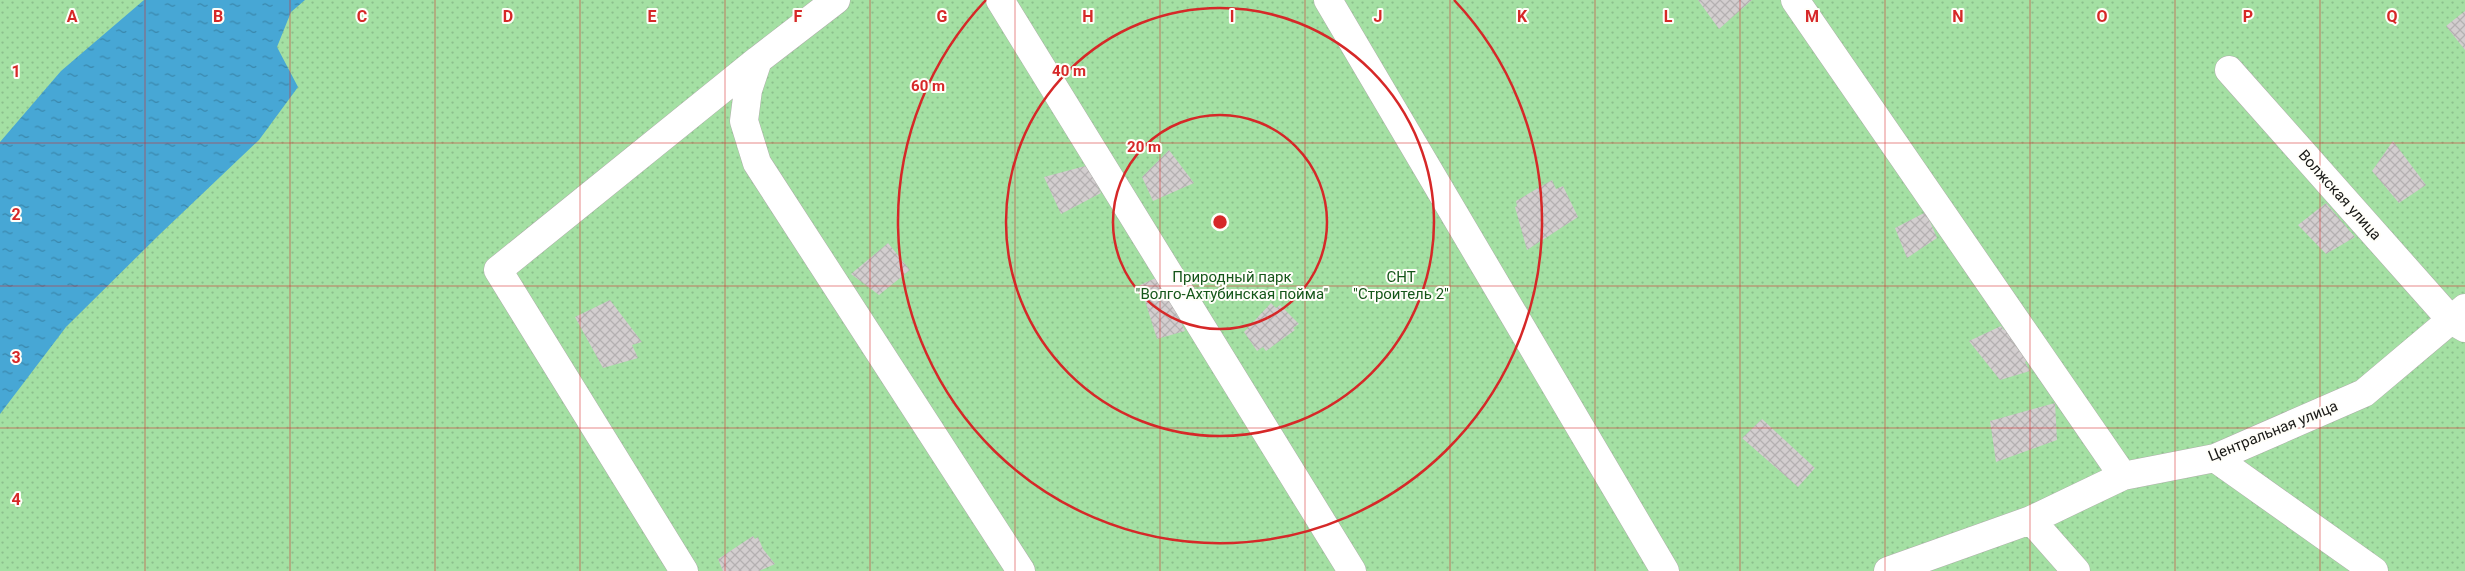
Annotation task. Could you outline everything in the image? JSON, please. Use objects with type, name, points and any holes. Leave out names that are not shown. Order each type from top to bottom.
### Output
[{"type":"street","points":[[684,571],[498,270],[758,60],[836,0]]},
{"type":"street","points":[[1000,0],[1352,571]]},
{"type":"street","points":[[1328,0],[1665,571]]},
{"type":"street","points":[[1796,0],[2123,476]]},
{"type":"street","points":[[758,60],[748,90],[744,121],[757,162],[1021,571]]},
{"type":"street","name":"Волжская улица","points":[[2229,70],[2460,318]]},
{"type":"street","name":"Центральная улица","points":[[1888,571],[2031,520],[2123,476],[2215,458],[2364,394],[2460,318]]},
{"type":"street","points":[[2215,458],[2374,571]]},
{"type":"street","points":[[2031,520],[2076,571]]},
{"type":"green space","name":"СНТ \"Строитель 2\"","points":[[0,0],[2465,0],[2465,571],[0,571]]},
{"type":"water","points":[[144,0],[305,0],[291,12],[277,47],[298,87],[259,140],[66,327],[0,414],[0,142],[61,71]]},
{"type":"building","points":[[1698,0],[1752,0],[1719,29]]},
{"type":"building","points":[[2465,11],[2465,50],[2446,26]]},
{"type":"building","points":[[2393,141],[2426,185],[2399,203],[2372,171]]},
{"type":"building","points":[[1169,150],[1194,183],[1153,201],[1142,177]]},
{"type":"building","points":[[1089,165],[1101,193],[1061,214],[1044,177]]},
{"type":"building","points":[[1552,180],[1556,189],[1563,186],[1578,217],[1527,250],[1515,207],[1517,206],[1516,201]]},
{"type":"building","points":[[2326,203],[2355,237],[2326,254],[2298,225]]},
{"type":"building","points":[[1926,212],[1937,238],[1907,258],[1895,228]]},
{"type":"building","points":[[888,243],[910,270],[879,295],[851,274]]},
{"type":"building","points":[[1160,276],[1185,331],[1157,339],[1140,285]]},
{"type":"building","points":[[610,300],[642,342],[632,345],[638,358],[603,368],[575,317]]},
{"type":"building","points":[[1271,303],[1276,308],[1280,305],[1299,324],[1293,328],[1295,330],[1266,351],[1263,347],[1257,351],[1244,332]]},
{"type":"building","points":[[2001,326],[2004,330],[2009,327],[2028,360],[2025,362],[2030,371],[2000,380],[1969,341]]},
{"type":"building","points":[[2055,403],[2057,440],[1996,462],[1990,421]]},
{"type":"building","points":[[1762,419],[1815,468],[1798,487],[1742,438]]},
{"type":"building","points":[[753,536],[755,539],[758,537],[763,549],[775,564],[759,571],[723,571],[718,559]]},
{"type":"park label","name":"Природный парк \"Волго-Ахтубинская пойма\"","points":[[1232,286]]}]
